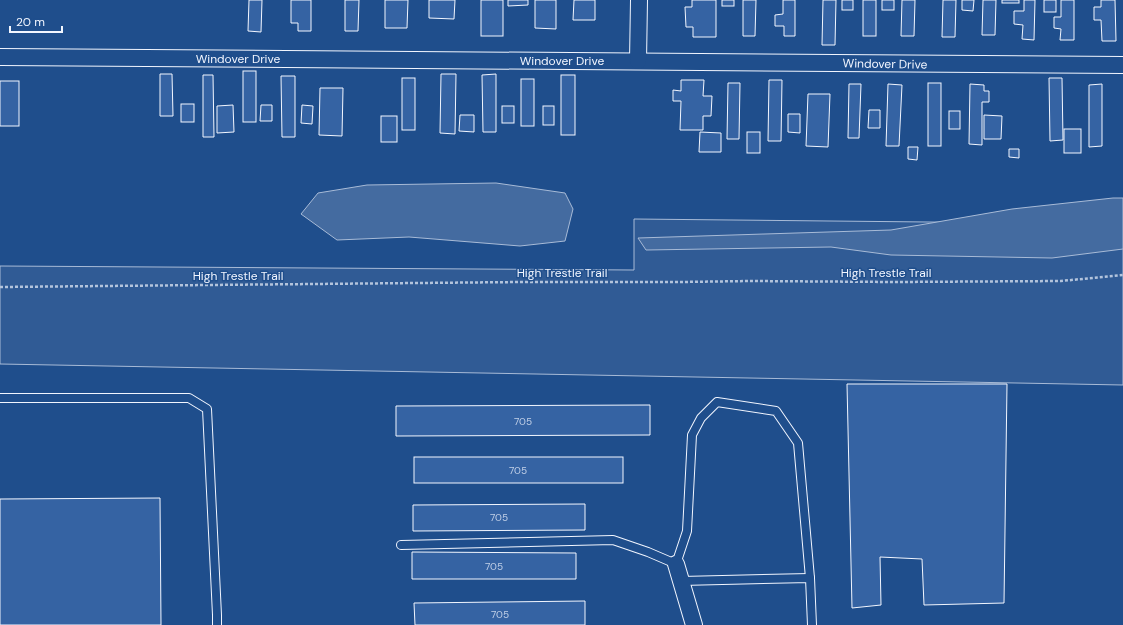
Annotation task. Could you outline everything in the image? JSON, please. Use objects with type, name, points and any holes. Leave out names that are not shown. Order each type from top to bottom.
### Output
[{"type":"street","points":[[638,61],[639,0]]},
{"type":"street","name":"Windover Drive","points":[[0,57],[1123,65]]},
{"type":"street","points":[[676,564],[694,625]]},
{"type":"lane","points":[[0,398],[189,398],[207,409],[217,625]]},
{"type":"lane","points":[[401,545],[613,540],[648,552],[676,564],[687,531],[692,435],[701,418],[717,402],[776,411],[798,443],[810,578],[812,625]]},
{"type":"lane","points":[[681,581],[810,578]]},
{"type":"path","name":"High Trestle Trail","points":[[0,287],[522,282],[1021,281],[1061,280],[1123,275]]},
{"type":"shaded area","points":[[496,183],[565,193],[573,209],[565,241],[520,246],[409,237],[337,240],[301,214],[318,193],[367,185]]},
{"type":"shaded area","points":[[1123,198],[1123,249],[1052,258],[891,255],[831,247],[646,250],[638,238],[891,230],[1012,209]]},
{"type":"shaded area","points":[[634,219],[1123,224],[1123,385],[0,364],[0,266],[634,270]]},
{"type":"building","points":[[249,0],[262,0],[261,32],[248,31]]},
{"type":"building","points":[[291,0],[311,0],[311,31],[298,31],[298,23],[291,23]]},
{"type":"building","points":[[345,0],[359,0],[358,31],[345,31]]},
{"type":"building","points":[[385,0],[408,0],[407,28],[385,28]]},
{"type":"building","points":[[429,0],[455,0],[454,19],[429,18]]},
{"type":"building","points":[[481,0],[503,0],[503,36],[481,36]]},
{"type":"building","points":[[508,0],[528,0],[528,5],[508,6]]},
{"type":"building","points":[[535,0],[556,0],[556,29],[535,28]]},
{"type":"building","points":[[574,0],[595,0],[595,20],[573,20]]},
{"type":"building","points":[[692,0],[716,0],[716,37],[693,37],[693,27],[686,27],[685,7],[692,7]]},
{"type":"building","points":[[722,0],[734,0],[734,6],[722,6]]},
{"type":"building","points":[[743,0],[756,0],[755,36],[743,36]]},
{"type":"building","points":[[783,0],[795,0],[795,36],[784,36],[784,26],[775,26],[775,15],[783,14]]},
{"type":"building","points":[[823,0],[836,0],[835,45],[822,45]]},
{"type":"building","points":[[842,0],[853,0],[853,10],[842,10]]},
{"type":"building","points":[[863,0],[876,0],[876,36],[863,36]]},
{"type":"building","points":[[882,0],[894,0],[894,10],[882,10]]},
{"type":"building","points":[[902,0],[915,0],[914,36],[901,36]]},
{"type":"building","points":[[943,0],[956,0],[955,37],[942,37]]},
{"type":"building","points":[[962,0],[974,0],[973,11],[962,10]]},
{"type":"building","points":[[983,0],[996,0],[995,35],[982,35]]},
{"type":"building","points":[[1002,0],[1019,0],[1019,3],[1002,3]]},
{"type":"building","points":[[1024,0],[1035,0],[1034,40],[1022,39],[1023,25],[1014,24],[1014,11],[1024,11]]},
{"type":"building","points":[[1044,0],[1056,0],[1056,12],[1044,12]]},
{"type":"building","points":[[1061,0],[1074,0],[1074,40],[1060,40],[1061,29],[1054,28],[1054,17],[1061,17]]},
{"type":"building","points":[[1101,0],[1115,0],[1116,41],[1102,41],[1101,20],[1094,20],[1094,7],[1101,7]]},
{"type":"building","points":[[243,71],[256,71],[256,122],[243,122]]},
{"type":"building","points":[[160,74],[172,74],[173,116],[160,116]]},
{"type":"building","points":[[441,74],[456,74],[455,134],[440,133]]},
{"type":"building","points":[[496,74],[496,132],[483,132],[482,75]]},
{"type":"building","points":[[203,75],[213,75],[214,137],[203,137]]},
{"type":"building","points":[[561,75],[575,75],[575,135],[561,135]]},
{"type":"building","points":[[281,76],[295,76],[295,137],[282,137]]},
{"type":"building","points":[[402,78],[415,78],[415,130],[402,130]]},
{"type":"building","points":[[1049,78],[1062,78],[1063,140],[1050,141]]},
{"type":"building","points":[[521,79],[534,79],[534,126],[521,126]]},
{"type":"building","points":[[681,80],[704,80],[703,96],[712,96],[711,116],[703,116],[703,130],[680,130],[681,101],[673,101],[673,90],[681,91]]},
{"type":"building","points":[[769,80],[782,80],[781,141],[768,141]]},
{"type":"building","points":[[0,81],[19,81],[19,126],[0,126]]},
{"type":"building","points":[[728,83],[740,83],[739,139],[727,139]]},
{"type":"building","points":[[928,83],[941,83],[941,146],[928,146]]},
{"type":"building","points":[[849,84],[861,84],[859,138],[848,138]]},
{"type":"building","points":[[888,84],[902,85],[899,146],[886,146]]},
{"type":"building","points":[[970,84],[984,85],[984,91],[989,91],[989,102],[982,102],[982,145],[969,144]]},
{"type":"building","points":[[1102,84],[1102,146],[1089,147],[1089,85]]},
{"type":"building","points":[[320,88],[343,88],[342,136],[319,135]]},
{"type":"building","points":[[808,94],[830,94],[828,147],[806,146]]},
{"type":"building","points":[[181,104],[194,104],[194,122],[181,122]]},
{"type":"building","points":[[233,105],[234,132],[217,133],[217,106]]},
{"type":"building","points":[[261,105],[272,105],[272,121],[260,121]]},
{"type":"building","points":[[302,105],[313,106],[312,124],[301,123]]},
{"type":"building","points":[[502,106],[514,106],[514,123],[502,123]]},
{"type":"building","points":[[543,106],[554,106],[554,125],[543,125]]},
{"type":"building","points":[[869,110],[880,110],[880,128],[868,128]]},
{"type":"building","points":[[949,111],[960,111],[960,129],[949,129]]},
{"type":"building","points":[[788,114],[800,114],[800,133],[788,132]]},
{"type":"building","points":[[460,115],[474,115],[474,132],[459,131]]},
{"type":"building","points":[[984,115],[1002,116],[1001,139],[984,139]]},
{"type":"building","points":[[381,116],[397,116],[397,142],[381,142]]},
{"type":"building","points":[[1064,129],[1081,129],[1081,153],[1064,153]]},
{"type":"building","points":[[700,132],[721,133],[721,152],[699,152]]},
{"type":"building","points":[[747,132],[760,132],[760,153],[747,153]]},
{"type":"building","points":[[908,147],[918,147],[917,160],[908,159]]},
{"type":"building","points":[[1009,149],[1019,149],[1019,158],[1009,157]]},
{"type":"building","points":[[847,384],[1007,384],[1004,603],[924,605],[922,559],[880,557],[881,605],[852,608]]},
{"type":"building","points":[[650,405],[650,435],[396,436],[396,406]]},
{"type":"building","points":[[414,457],[623,457],[623,483],[414,483]]},
{"type":"building","points":[[160,498],[161,625],[0,625],[0,499]]},
{"type":"building","points":[[585,504],[585,530],[413,531],[413,505]]},
{"type":"building","points":[[412,552],[576,553],[576,579],[412,579]]},
{"type":"building","points":[[585,601],[585,625],[415,625],[414,603]]}]
